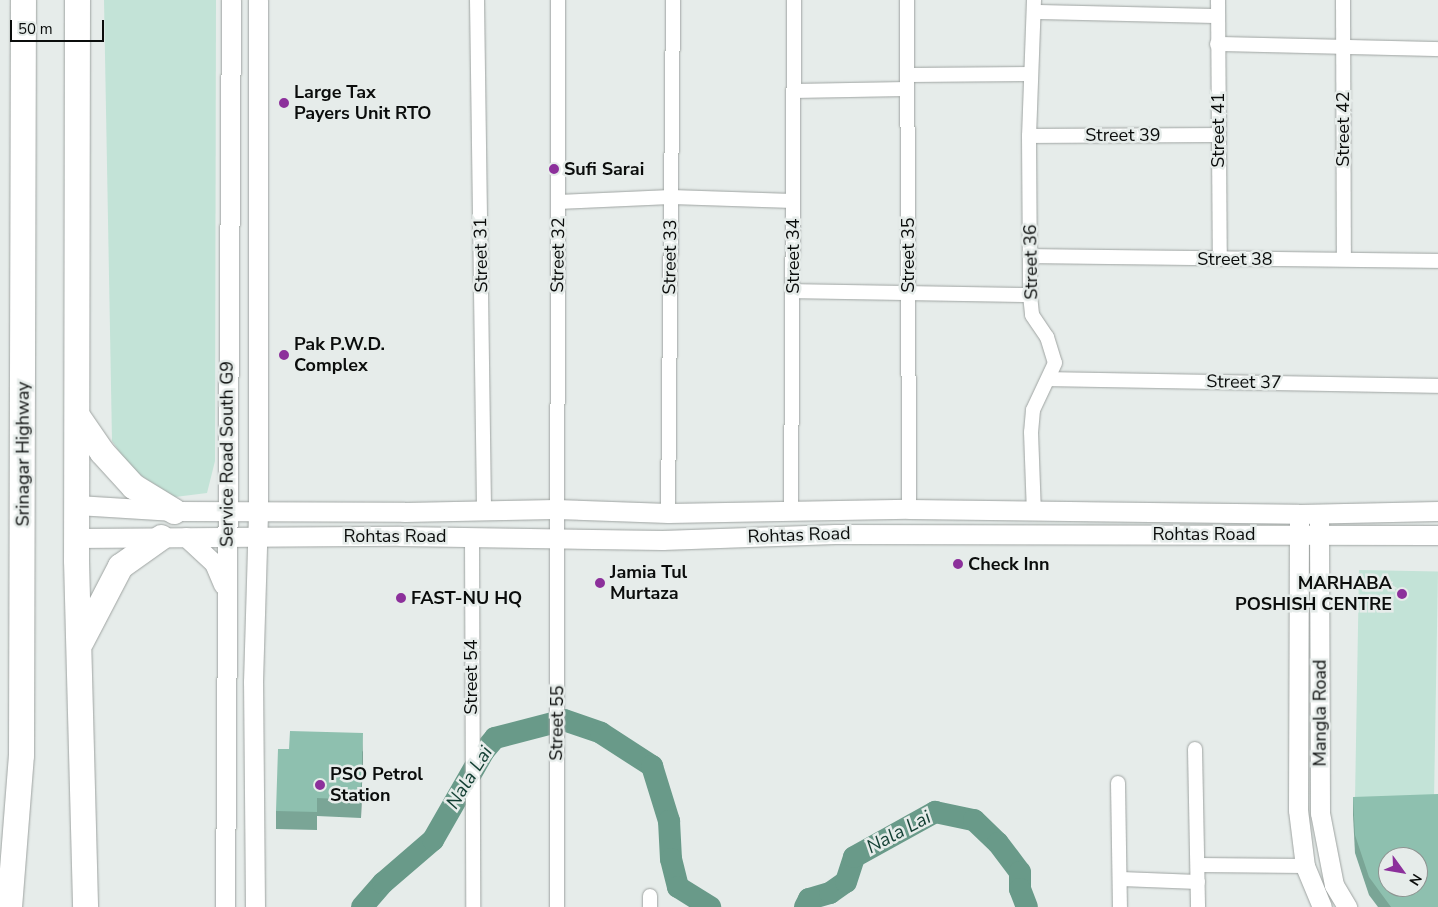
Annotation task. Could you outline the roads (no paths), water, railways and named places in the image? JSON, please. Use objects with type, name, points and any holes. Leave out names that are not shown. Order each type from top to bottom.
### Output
[{"type":"highway","name":"Srinagar Highway","points":[[9,907],[21,755],[23,0]]},
{"type":"highway","points":[[77,0],[78,417],[76,538],[85,907]]},
{"type":"highway","points":[[78,417],[102,452],[133,486],[174,510]]},
{"type":"highway","points":[[80,644],[120,566],[161,537]]},
{"type":"main road","name":"Service Road South G9","points":[[225,900],[225,537],[231,0]]},
{"type":"main road","name":"Service Road South G9","points":[[255,903],[256,537],[258,510],[258,0]]},
{"type":"main road","name":"Rohtas Road","points":[[77,505],[174,510],[404,512],[556,509],[668,513],[909,509],[1034,513],[1319,514],[1438,511]]},
{"type":"main road","points":[[400,536],[404,512]]},
{"type":"main road","name":"Mangla Road","points":[[1298,514],[1310,534],[1320,812],[1334,885],[1347,907]]},
{"type":"main road","name":"Mangla Road","points":[[1319,514],[1310,534],[1298,810],[1305,866],[1322,907]]},
{"type":"main road","name":"Rohtas Road","points":[[76,538],[400,536],[662,540],[835,534],[1438,535]]},
{"type":"main road","points":[[186,537],[214,563],[226,598]]},
{"type":"main road","points":[[225,900],[255,903]]},
{"type":"street","name":"Street 31","points":[[477,0],[484,510]]},
{"type":"street","name":"Street 32","points":[[557,539],[558,0]]},
{"type":"street","name":"Street 33","points":[[668,513],[673,0]]},
{"type":"street","name":"Street 34","points":[[792,512],[794,0]]},
{"type":"street","name":"Street 35","points":[[907,0],[909,75],[907,89],[909,509]]},
{"type":"street","name":"Street 41","points":[[1218,0],[1220,259]]},
{"type":"street","name":"Street 42","points":[[1343,0],[1344,258]]},
{"type":"street","points":[[1034,6],[1218,16]]},
{"type":"street","name":"Street 36","points":[[1034,6],[1029,136],[1030,295],[1032,315],[1052,350],[1056,363],[1050,379],[1033,410],[1031,432],[1034,513]]},
{"type":"street","points":[[1218,44],[1438,49]]},
{"type":"street","points":[[909,75],[1031,74]]},
{"type":"street","points":[[793,91],[907,89]]},
{"type":"street","name":"Street 39","points":[[1029,136],[1218,134]]},
{"type":"street","points":[[558,202],[671,197],[793,201]]},
{"type":"street","name":"Street 38","points":[[1031,256],[1220,259],[1344,258],[1438,261]]},
{"type":"street","points":[[793,291],[1030,295]]},
{"type":"street","name":"Street 37","points":[[1050,379],[1438,386]]},
{"type":"street","name":"Street 54","points":[[472,537],[471,745],[473,907]]},
{"type":"street","name":"Street 55","points":[[557,539],[557,907]]},
{"type":"street","points":[[1195,749],[1198,907]]},
{"type":"street","points":[[1118,783],[1120,907]]},
{"type":"street","points":[[1198,864],[1305,866]]},
{"type":"street","points":[[1121,879],[1198,882]]},
{"type":"waterway","name":"Nala Lai","points":[[362,907],[383,883],[433,840],[484,751],[495,738],[564,720],[601,733],[652,766],[669,821],[671,859],[678,887],[710,907]]},
{"type":"waterway","name":"Nala Lai","points":[[805,907],[809,899],[830,893],[846,882],[854,857],[935,812],[974,820],[998,843],[1020,872],[1020,889],[1027,907]]},
{"type":"place","name":"Large Tax Payers Unit RTO","points":[[284,103]]},
{"type":"place","name":"Sufi Sarai","points":[[554,169]]},
{"type":"place","name":"Pak P.W.D. Complex","points":[[284,355]]},
{"type":"place","name":"Check Inn","points":[[958,564]]},
{"type":"place","name":"Jamia Tul Murtaza","points":[[600,583]]},
{"type":"place","name":"MARHABA POSHISH CENTRE","points":[[1402,594]]},
{"type":"place","name":"FAST-NU HQ","points":[[401,598]]},
{"type":"place","name":"PSO Petrol Station","points":[[320,785]]}]
